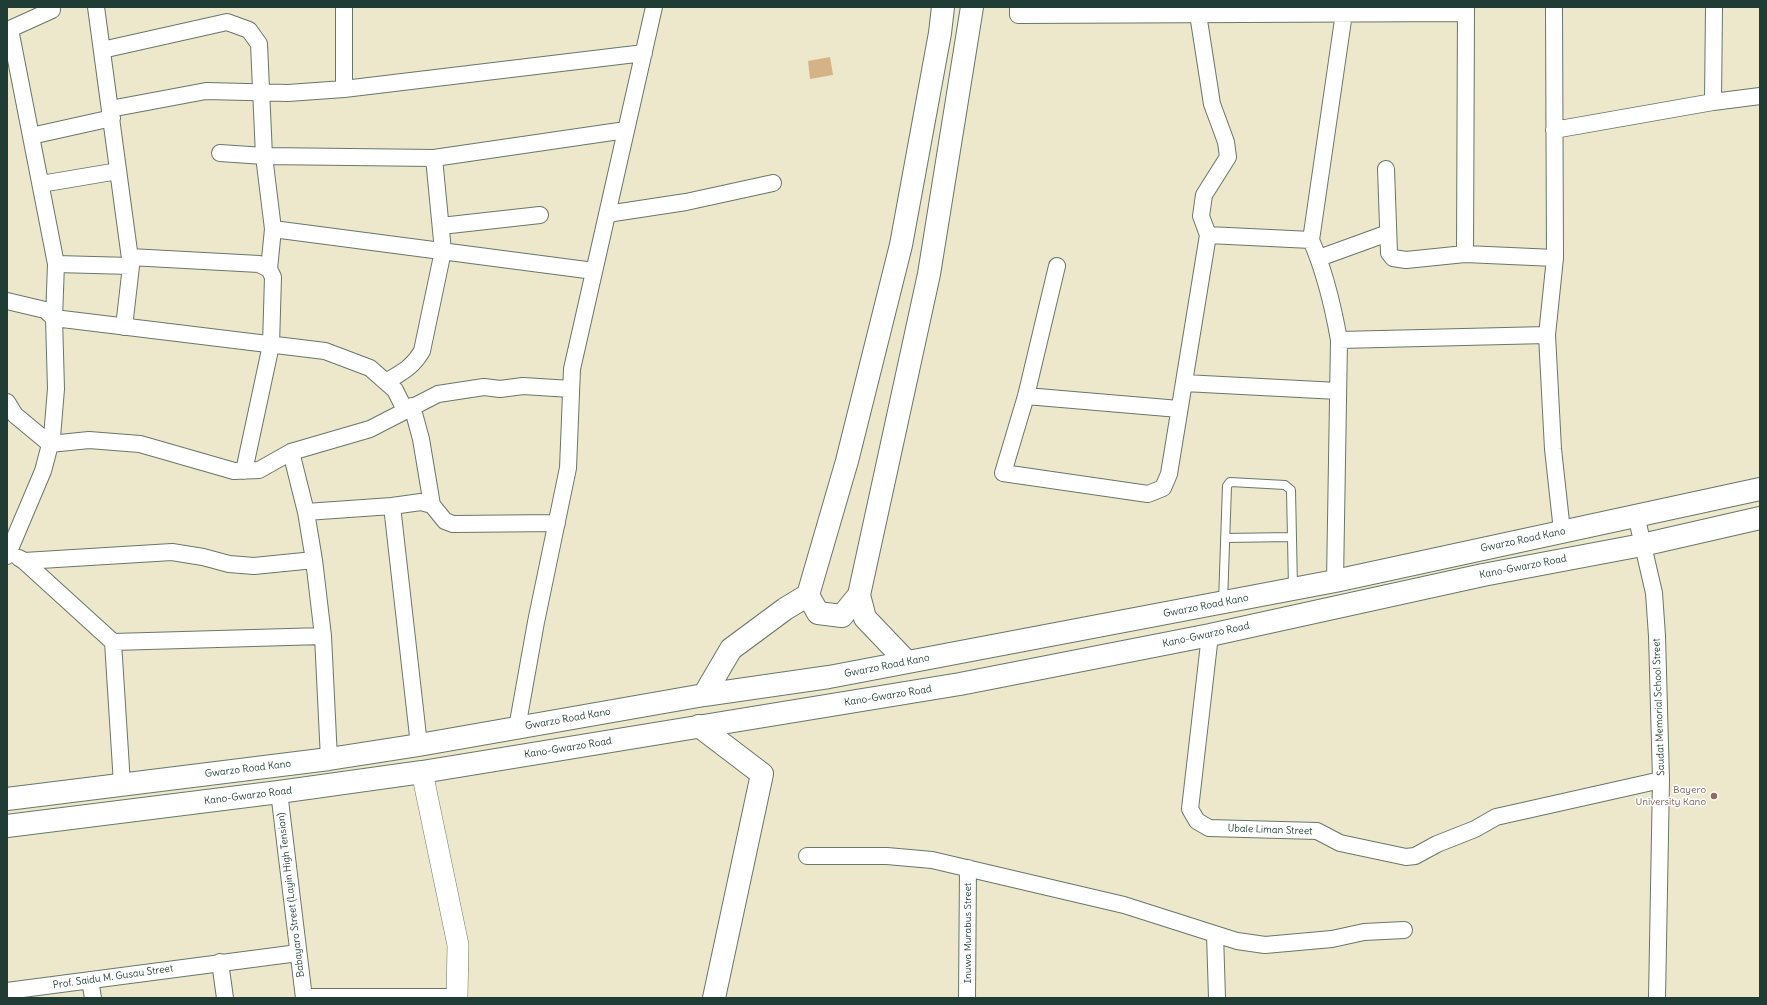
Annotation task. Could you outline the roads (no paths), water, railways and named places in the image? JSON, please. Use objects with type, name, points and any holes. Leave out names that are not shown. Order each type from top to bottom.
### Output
[{"type":"main road","points":[[704,695],[731,649],[785,609],[808,595],[847,461],[901,245],[940,33],[943,7]]},
{"type":"main road","points":[[808,595],[818,613],[842,616],[859,594],[929,274],[972,7]]},
{"type":"main road","name":"Gwarzo Road Kano","points":[[7,799],[329,759],[419,745],[704,695],[829,677],[1335,581],[1760,489]]},
{"type":"main road","name":"Kano-Gwarzo Road","points":[[7,826],[279,792],[422,772],[960,684],[1210,634],[1483,575],[1642,545],[1760,518]]},
{"type":"main road","points":[[859,594],[865,618],[907,662]]},
{"type":"main road","points":[[699,726],[762,774],[714,998]]},
{"type":"street","points":[[96,7],[130,262],[124,327]]},
{"type":"street","points":[[344,7],[344,89]]},
{"type":"street","points":[[517,728],[568,468],[572,369],[654,7]]},
{"type":"street","points":[[1018,7],[1018,15],[1198,11],[1344,13],[1466,10],[1465,254]]},
{"type":"street","points":[[1554,7],[1554,258],[1547,335],[1553,449],[1562,531]]},
{"type":"street","points":[[1713,102],[1714,7]]},
{"type":"street","points":[[56,8],[8,29],[41,184],[56,264],[54,318],[56,389],[52,437],[43,471],[8,553],[24,561],[114,642],[323,636]]},
{"type":"street","points":[[1057,266],[1026,396],[1003,473],[1148,494],[1163,488],[1169,474],[1208,235],[1201,216],[1204,195],[1228,157],[1226,142],[1212,104],[1198,11]]},
{"type":"street","points":[[1335,581],[1339,340],[1334,311],[1319,258],[1311,240],[1344,13]]},
{"type":"street","points":[[102,50],[227,22],[249,30],[259,44],[264,156],[273,229],[269,269],[273,277],[271,345],[244,471]]},
{"type":"street","points":[[31,136],[111,113],[206,91],[288,93],[344,89],[644,52]]},
{"type":"street","points":[[1554,130],[1713,102],[1760,96]]},
{"type":"street","points":[[220,153],[264,156],[434,158],[626,130]]},
{"type":"street","points":[[386,382],[407,370],[415,362],[422,351],[443,251],[434,158]]},
{"type":"street","points":[[1386,169],[1389,252],[1393,258],[1406,260],[1465,254],[1554,258]]},
{"type":"street","points":[[41,184],[118,171]]},
{"type":"street","points":[[607,214],[686,202],[773,183]]},
{"type":"street","points":[[440,226],[540,215]]},
{"type":"street","points":[[273,229],[594,271]]},
{"type":"street","points":[[1319,258],[1388,233]]},
{"type":"street","points":[[1208,235],[1311,240]]},
{"type":"street","points":[[56,264],[130,262],[259,264],[269,269]]},
{"type":"street","points":[[7,301],[45,310],[54,318],[325,351],[370,368],[395,390],[409,408],[421,439],[432,505],[445,521],[453,524],[556,523]]},
{"type":"street","points":[[1339,340],[1547,335]]},
{"type":"street","points":[[1184,383],[1338,391]]},
{"type":"street","points":[[7,402],[15,415],[50,444],[89,440],[140,444],[234,471],[244,471],[258,470],[291,452],[370,429],[438,394],[484,387],[500,389],[523,386],[571,389]]},
{"type":"street","points":[[1026,396],[1180,409]]},
{"type":"street","points":[[291,452],[306,512],[314,560],[323,636],[329,759]]},
{"type":"street","points":[[306,512],[392,506],[421,502],[432,505]]},
{"type":"street","points":[[392,506],[419,745]]},
{"type":"street","name":"Saudat Memorial School Street","points":[[1636,515],[1654,593],[1657,636],[1661,780],[1658,998]]},
{"type":"street","points":[[24,561],[172,552],[203,557],[229,564],[254,566],[314,560]]},
{"type":"street","name":"Ubale Liman Street","points":[[1210,634],[1190,809],[1197,821],[1209,828],[1317,832],[1340,843],[1406,857],[1415,856],[1437,844],[1475,829],[1496,817],[1661,780]]},
{"type":"street","points":[[114,642],[122,784]]},
{"type":"street","points":[[304,998],[458,997],[458,945],[422,772]]},
{"type":"street","name":"Babayaro Street (Layin High Tension)","points":[[279,792],[304,998]]},
{"type":"street","points":[[807,856],[886,856],[932,860],[1124,905],[1237,942],[1265,945],[1332,939],[1364,932],[1404,930]]},
{"type":"street","name":"Inuwa Murabus Street","points":[[967,998],[968,868]]},
{"type":"street","points":[[1215,934],[1217,998]]},
{"type":"street","name":"Prof. Saidu M. Gusau Street","points":[[7,991],[298,953]]},
{"type":"street","points":[[220,962],[225,998]]},
{"type":"street","points":[[90,980],[93,998]]},
{"type":"lane","points":[[1223,603],[1226,486],[1230,482],[1285,485],[1289,487],[1293,589]]},
{"type":"lane","points":[[1225,538],[1291,537]]},
{"type":"place","name":"Bayero University Kano","points":[[1714,796]]}]
